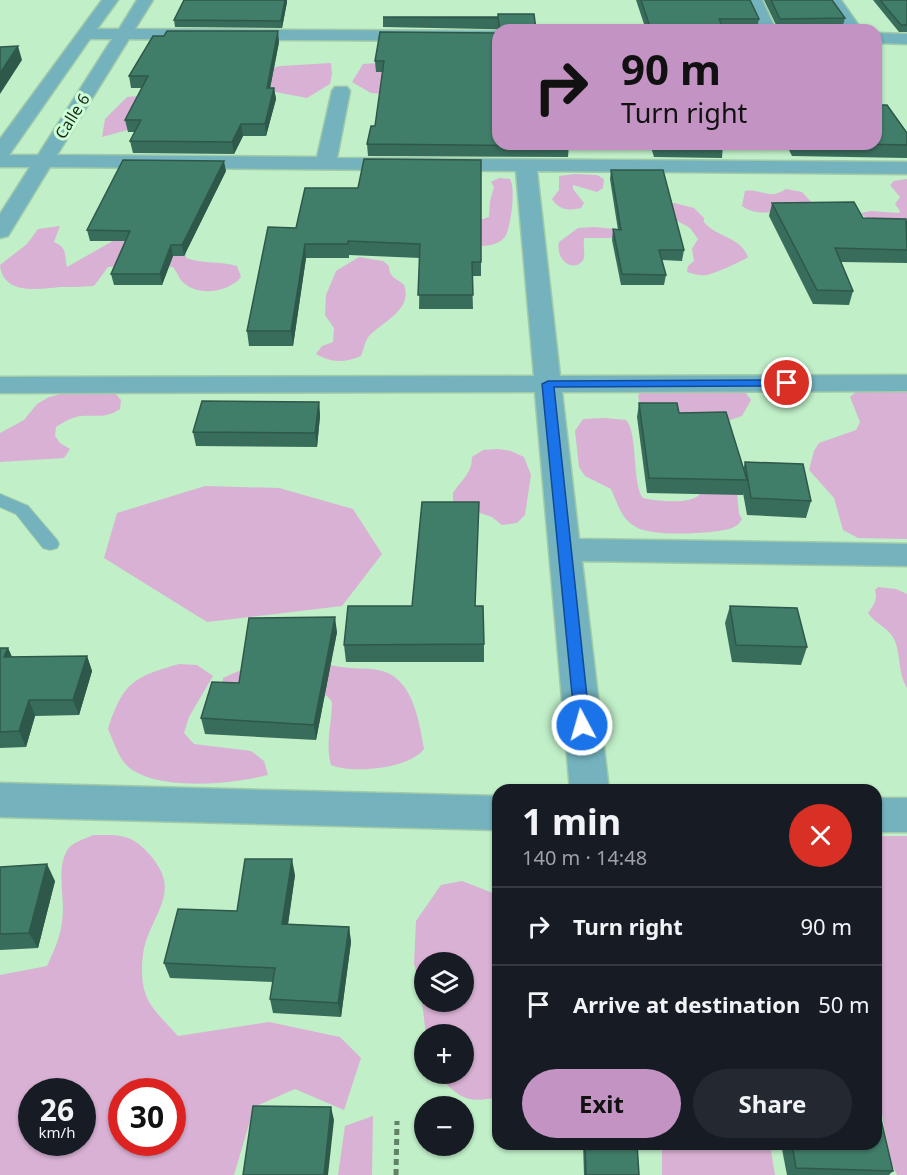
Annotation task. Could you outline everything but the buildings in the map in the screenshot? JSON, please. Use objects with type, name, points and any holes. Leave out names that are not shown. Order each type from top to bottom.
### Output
[{"type":"street","name":"Calle 6","points":[[0,153],[110,0]]},
{"type":"street","name":"Calle 6","points":[[0,231],[145,0]]},
{"type":"street","points":[[754,0],[765,24]]},
{"type":"street","points":[[833,0],[850,24]]},
{"type":"street","points":[[86,34],[492,36]]},
{"type":"street","points":[[882,38],[907,39]]},
{"type":"street","points":[[326,164],[341,91]]},
{"type":"street","points":[[612,150],[616,166]]},
{"type":"street","points":[[0,161],[907,168]]},
{"type":"street","points":[[526,166],[588,784]]},
{"type":"street","points":[[0,385],[907,383]]},
{"type":"street","points":[[565,550],[907,555]]},
{"type":"street","points":[[0,800],[492,813]]},
{"type":"street","points":[[882,815],[907,815]]},
{"type":"lane","points":[[0,500],[22,510],[50,544]]},
{"type":"path","points":[[396,1175],[397,1121]]},
{"type":"shaded area","points":[[425,60],[421,97],[371,93],[352,82],[363,64]]},
{"type":"shaded area","points":[[331,63],[330,84],[307,98],[270,91],[102,137],[105,119],[127,97],[201,91],[239,75],[281,66]]},
{"type":"shaded area","points":[[597,175],[604,179],[603,188],[597,192],[573,185],[573,189],[584,203],[581,208],[565,209],[552,199],[559,190],[559,176]]},
{"type":"shaded area","points":[[499,178],[510,179],[513,191],[507,234],[497,243],[472,246],[480,220],[489,217],[494,187],[491,182]]},
{"type":"shaded area","points":[[907,179],[907,237],[866,218],[861,213],[871,211],[899,213],[895,204],[900,197],[890,185],[894,181]]},
{"type":"shaded area","points":[[786,189],[802,192],[813,204],[767,213],[742,206],[745,191],[774,194]]},
{"type":"shaded area","points":[[674,203],[694,208],[709,227],[740,245],[748,257],[710,274],[699,275],[687,272],[688,266],[694,261],[692,249],[698,239],[690,228],[674,219],[663,205]]},
{"type":"shaded area","points":[[60,226],[54,242],[62,247],[67,267],[116,237],[186,251],[186,258],[192,260],[237,266],[241,277],[220,290],[202,291],[186,285],[173,267],[149,264],[108,267],[94,286],[33,289],[15,286],[8,282],[0,265],[27,244],[38,229]]},
{"type":"shaded area","points":[[578,228],[624,230],[623,238],[584,238],[584,258],[581,263],[572,265],[564,261],[560,256],[559,242]]},
{"type":"shaded area","points":[[359,257],[383,261],[389,266],[392,275],[404,285],[405,301],[396,313],[369,336],[361,356],[344,361],[327,359],[316,354],[322,346],[333,342],[334,328],[325,315],[326,295],[336,271]]},
{"type":"shaded area","points":[[642,388],[739,390],[745,392],[751,400],[742,416],[718,424],[640,404],[638,396]]},
{"type":"shaded area","points":[[73,391],[115,393],[121,400],[120,409],[107,415],[76,417],[56,427],[55,436],[60,443],[70,449],[64,458],[0,462],[0,433],[24,420],[37,404],[49,397]]},
{"type":"shaded area","points":[[857,391],[907,391],[907,539],[858,538],[843,530],[834,498],[809,470],[814,451],[819,443],[856,430],[860,422],[850,397]]},
{"type":"shaded area","points":[[583,419],[626,420],[630,426],[637,482],[643,498],[664,501],[689,500],[700,494],[699,489],[737,493],[739,514],[742,519],[740,522],[724,530],[683,534],[644,530],[631,524],[620,511],[611,489],[585,476],[579,467],[575,431]]},
{"type":"shaded area","points":[[483,450],[511,451],[524,457],[531,475],[525,515],[517,523],[502,525],[492,517],[453,504],[453,493],[468,472],[472,457]]},
{"type":"shaded area","points":[[205,486],[279,488],[353,509],[382,554],[342,606],[207,622],[104,558],[117,513]]},
{"type":"shaded area","points":[[878,587],[896,589],[907,594],[907,688],[902,677],[893,637],[868,613],[875,602],[875,590]]},
{"type":"shaded area","points":[[314,662],[346,668],[378,670],[390,674],[399,681],[407,690],[412,701],[424,749],[417,756],[394,765],[366,769],[340,768],[331,765],[329,757],[332,702],[327,696],[222,685],[223,678],[241,670]]},
{"type":"shaded area","points":[[179,664],[197,665],[213,676],[189,717],[184,733],[194,744],[251,751],[264,761],[268,775],[217,783],[179,783],[144,776],[127,766],[117,751],[108,729],[119,701],[132,684],[140,678]]},
{"type":"shaded area","points":[[93,835],[124,837],[143,848],[158,866],[165,887],[164,896],[145,943],[143,984],[156,1012],[178,1036],[269,1022],[340,1037],[361,1058],[344,1110],[295,1089],[254,1107],[234,1175],[0,1175],[0,975],[47,966],[62,922],[62,865],[68,849]]},
{"type":"shaded area","points":[[882,836],[907,836],[907,1175],[897,1175],[890,1160],[882,1114]]},
{"type":"shaded area","points":[[462,881],[492,893],[492,1098],[479,1100],[474,1099],[474,1096],[461,1096],[446,1084],[474,1084],[474,1024],[425,1024],[423,1012],[474,1012],[474,952],[415,952],[416,921],[441,885]]},
{"type":"shaded area","points":[[373,1116],[372,1175],[338,1175],[345,1126]]},
{"type":"shaded area","points":[[662,1150],[771,1150],[775,1175],[662,1175]]},
{"type":"route","points":[[582,725],[548,384],[787,383]]}]
